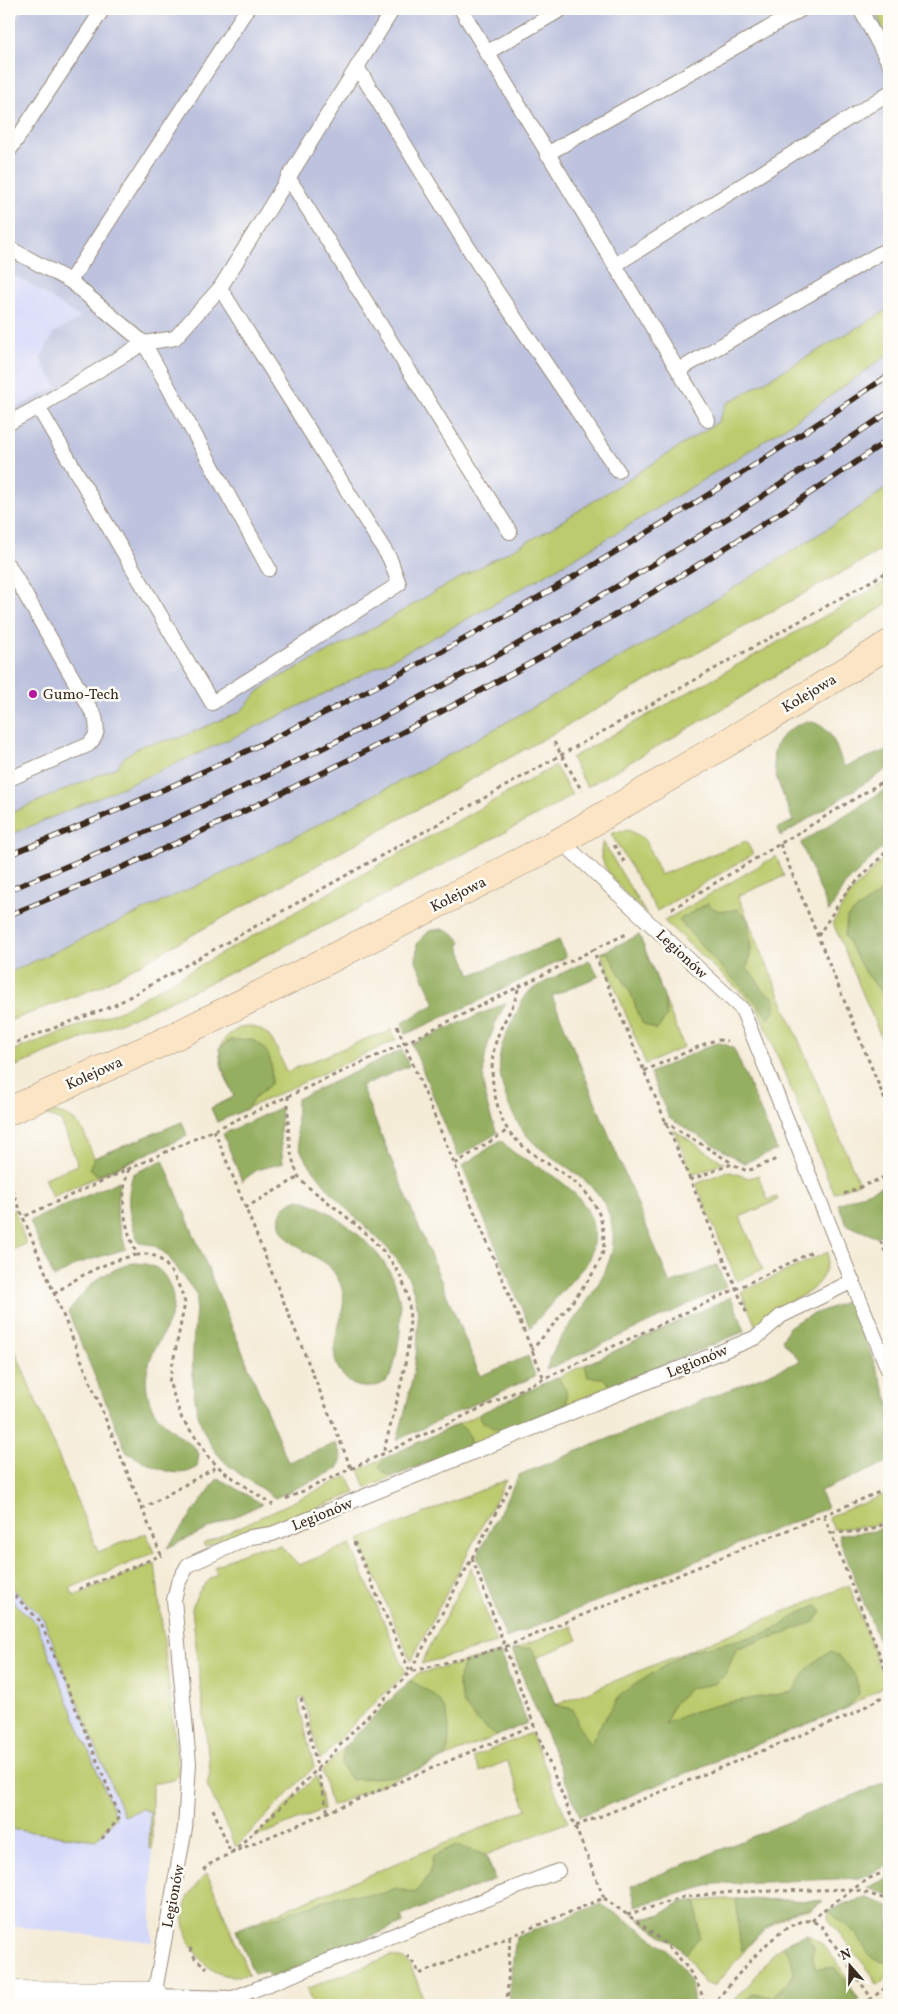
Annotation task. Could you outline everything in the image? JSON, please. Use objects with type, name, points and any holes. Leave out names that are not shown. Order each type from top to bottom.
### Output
[{"type":"street","name":"Kolejowa","points":[[9,1112],[161,1043],[561,841],[798,701],[889,644]]},
{"type":"street","points":[[9,1996],[154,1996]]},
{"type":"lane","points":[[9,151],[103,9]]},
{"type":"lane","points":[[70,281],[247,9]]},
{"type":"lane","points":[[9,424],[144,343],[175,338],[220,288],[393,9]]},
{"type":"lane","points":[[461,9],[708,420]]},
{"type":"lane","points":[[486,53],[562,9]]},
{"type":"lane","points":[[548,154],[802,9]]},
{"type":"lane","points":[[860,9],[889,63]]},
{"type":"lane","points":[[357,67],[479,265],[618,471]]},
{"type":"lane","points":[[614,265],[889,93]]},
{"type":"lane","points":[[288,177],[510,532]]},
{"type":"lane","points":[[9,248],[70,281],[144,343],[269,569]]},
{"type":"lane","points":[[679,370],[889,248]]},
{"type":"lane","points":[[38,407],[212,703],[399,584],[390,559],[220,288]]},
{"type":"lane","points":[[9,566],[95,717],[98,726],[96,738],[88,745],[9,778]]},
{"type":"lane","name":"Legionów","points":[[561,841],[742,1009],[889,1372]]},
{"type":"lane","name":"Legionów","points":[[154,1996],[185,1828],[189,1763],[174,1600],[178,1583],[188,1565],[251,1536],[272,1534],[757,1337],[781,1316],[853,1281]]},
{"type":"lane","points":[[154,1996],[233,1998],[558,1871]]},
{"type":"path","points":[[9,1045],[115,1005],[889,571]]},
{"type":"path","points":[[554,742],[583,792]]},
{"type":"path","points":[[665,914],[889,778]]},
{"type":"path","points":[[613,844],[628,869]]},
{"type":"path","points":[[780,844],[889,1110]]},
{"type":"path","points":[[818,937],[847,890],[889,849]]},
{"type":"path","points":[[23,1217],[405,1044],[593,950],[757,1337]]},
{"type":"path","points":[[518,989],[516,998],[501,1027],[492,1059],[499,1112],[508,1130],[526,1149],[579,1185],[594,1202],[602,1220],[604,1233],[602,1254],[592,1273],[532,1350]]},
{"type":"path","points":[[397,1026],[544,1379]]},
{"type":"path","points":[[644,1071],[709,1042],[718,1040],[732,1044]]},
{"type":"path","points":[[288,1096],[292,1157],[299,1177],[383,1252],[400,1276],[405,1288],[409,1304],[406,1351],[383,1454]]},
{"type":"path","points":[[665,1122],[732,1164],[747,1171],[784,1156]]},
{"type":"path","points":[[214,1130],[351,1468]]},
{"type":"path","points":[[454,1164],[508,1130]]},
{"type":"path","points":[[690,1180],[732,1164]]},
{"type":"path","points":[[129,1169],[126,1178],[123,1214],[137,1255]]},
{"type":"path","points":[[822,1204],[889,1175]]},
{"type":"path","points":[[245,1208],[299,1177]]},
{"type":"path","points":[[9,1182],[161,1555]]},
{"type":"path","points":[[889,1238],[881,1242],[889,1261]]},
{"type":"path","points":[[264,1509],[736,1289],[836,1240]]},
{"type":"path","points":[[54,1294],[77,1278],[113,1261],[149,1254],[162,1261],[182,1291],[186,1303],[169,1382],[182,1419],[208,1457],[273,1505]]},
{"type":"path","points":[[142,1509],[218,1466]]},
{"type":"path","points":[[231,1853],[245,1842],[410,1672],[512,1482]]},
{"type":"path","points":[[410,1672],[505,1647],[889,1488]]},
{"type":"path","points":[[824,1516],[889,1679]]},
{"type":"path","points":[[832,1533],[874,1529],[886,1523],[889,1517]]},
{"type":"path","points":[[354,1542],[410,1672]]},
{"type":"path","points":[[79,1589],[170,1552]]},
{"type":"path","points":[[472,1558],[534,1725],[604,1898],[675,1951],[690,1971],[702,1992],[705,2005]]},
{"type":"path","points":[[9,1590],[40,1621],[120,1817],[100,1841]]},
{"type":"path","points":[[885,1668],[889,1652]]},
{"type":"path","points":[[576,1826],[851,1715],[889,1694]]},
{"type":"path","points":[[301,1698],[328,1812]]},
{"type":"path","points":[[200,1874],[210,1864],[231,1853],[534,1725]]},
{"type":"path","points":[[210,1803],[231,1853]]},
{"type":"path","points":[[712,2005],[774,1936],[800,1923],[812,1921],[822,1910],[870,1878],[889,1870]]},
{"type":"path","points":[[627,1915],[684,1897],[733,1892],[853,1890],[889,1900]]},
{"type":"path","points":[[406,1955],[416,1966],[419,1974],[604,1898]]},
{"type":"path","points":[[812,1921],[822,1927],[872,1999]]},
{"type":"path","points":[[507,2005],[510,1936]]},
{"type":"path","points":[[185,1940],[195,1958],[207,1968]]},
{"type":"path","points":[[862,2005],[889,1985]]},
{"type":"shaded area","points":[[22,9],[875,9],[889,43],[889,309],[726,404],[718,422],[545,532],[443,587],[361,635],[276,679],[259,691],[240,712],[179,738],[143,745],[126,755],[117,767],[9,814],[9,411],[57,387],[40,359],[54,333],[81,318],[28,283],[9,273],[9,37],[12,31],[9,28]]},
{"type":"shaded area","points":[[9,273],[82,318],[54,333],[57,387],[9,411]]},
{"type":"shaded area","points":[[889,354],[889,486],[843,519],[648,642],[429,766],[243,864],[9,973],[9,835],[189,758],[376,668],[515,592],[620,531],[792,423]]},
{"type":"shaded area","points":[[9,1441],[152,1784],[152,1942],[9,1926]]},
{"type":"green space","points":[[875,9],[889,9],[889,43],[887,40]]},
{"type":"green space","points":[[889,309],[889,354],[790,424],[586,551],[430,639],[332,690],[194,755],[9,835],[9,814],[117,767],[126,755],[143,745],[179,738],[240,712],[259,691],[276,679],[361,635],[443,587],[545,532],[718,422],[726,404]]},
{"type":"green space","points":[[889,486],[889,546],[99,987],[9,1021],[9,973],[243,864],[429,766],[648,642],[843,519]]},
{"type":"green space","points":[[889,580],[889,603],[729,705],[587,787],[571,758]]},
{"type":"green space","points":[[807,721],[816,723],[828,732],[844,767],[889,749],[889,768],[781,836],[778,828],[793,821],[777,777],[774,751],[779,740],[790,730]]},
{"type":"green space","points":[[555,766],[572,795],[551,808],[354,911],[234,971],[150,1010],[9,1069],[9,1052],[119,1011]]},
{"type":"green space","points":[[889,787],[889,802],[882,848],[844,886],[829,912],[801,843]]},
{"type":"green space","points":[[629,830],[645,839],[660,875],[746,841],[753,854],[657,911],[611,834]]},
{"type":"green space","points":[[603,842],[646,914],[614,881],[608,871],[601,851]]},
{"type":"green space","points":[[776,856],[784,876],[738,896],[859,1183],[834,1193],[757,1007],[664,921]]},
{"type":"green space","points":[[883,859],[889,879],[889,1056],[833,923],[849,895]]},
{"type":"green space","points":[[889,886],[889,1002],[863,969],[845,936],[847,917]]},
{"type":"green space","points":[[708,903],[718,910],[738,909],[748,919],[751,950],[747,969],[757,980],[762,990],[775,998],[775,1010],[768,1019],[760,1006],[717,963],[679,920]]},
{"type":"green space","points":[[441,929],[453,934],[462,943],[459,945],[471,975],[559,940],[566,957],[477,1002],[406,1034],[402,1023],[435,1004],[416,961],[417,944],[429,931]]},
{"type":"green space","points":[[639,935],[684,1047],[646,1064],[601,953]]},
{"type":"green space","points":[[639,935],[664,997],[667,1016],[657,1030],[642,1023],[631,994],[608,953],[601,953]]},
{"type":"green space","points":[[589,960],[599,976],[552,996],[670,1284],[717,1265],[726,1287],[546,1370],[558,1342],[603,1276],[613,1247],[613,1233],[610,1217],[604,1203],[595,1191],[585,1181],[536,1145],[520,1126],[507,1101],[503,1088],[500,1074],[501,1049],[526,994],[545,982]]},
{"type":"green space","points":[[506,1003],[491,1036],[486,1051],[484,1067],[486,1098],[497,1133],[458,1157],[412,1044]]},
{"type":"green space","points":[[245,1026],[254,1027],[268,1035],[273,1041],[286,1072],[373,1036],[387,1033],[391,1029],[396,1040],[217,1122],[211,1108],[234,1097],[222,1065],[221,1047],[225,1039],[233,1032]]},
{"type":"green space","points":[[251,1039],[267,1052],[271,1063],[271,1084],[254,1098],[247,1109],[217,1122],[211,1108],[234,1097],[222,1066],[219,1048],[231,1040]]},
{"type":"green space","points":[[719,1043],[734,1049],[777,1150],[744,1163],[669,1118],[650,1073]]},
{"type":"green space","points":[[402,1050],[409,1066],[361,1086],[480,1376],[528,1356],[535,1376],[397,1440],[414,1371],[418,1334],[416,1301],[412,1287],[406,1274],[391,1253],[339,1201],[308,1163],[298,1142],[297,1099]]},
{"type":"green space","points":[[281,1107],[280,1136],[283,1163],[257,1170],[242,1181],[223,1134]]},
{"type":"green space","points":[[52,1112],[62,1114],[76,1122],[84,1133],[94,1158],[182,1122],[187,1136],[52,1197],[44,1178],[78,1165],[61,1121],[45,1115]]},
{"type":"green space","points":[[182,1122],[187,1136],[98,1175],[89,1169],[94,1158]]},
{"type":"green space","points":[[674,1130],[724,1163],[692,1175]]},
{"type":"green space","points":[[501,1140],[514,1152],[553,1176],[576,1195],[585,1206],[591,1218],[594,1232],[587,1263],[530,1328],[462,1166]]},
{"type":"green space","points":[[163,1160],[288,1462],[336,1443],[342,1458],[338,1469],[275,1498],[228,1465],[213,1448],[203,1429],[196,1408],[193,1385],[197,1295],[167,1255],[154,1245],[139,1243],[133,1225],[129,1209],[129,1193],[133,1174]]},
{"type":"green space","points":[[727,1171],[749,1178],[758,1175],[768,1200],[777,1197],[778,1200],[740,1217],[763,1269],[737,1281],[696,1184]]},
{"type":"green space","points":[[119,1181],[117,1217],[126,1249],[79,1263],[54,1278],[30,1221]]},
{"type":"green space","points":[[889,1183],[889,1231],[876,1237],[847,1225],[838,1204]]},
{"type":"green space","points":[[299,1199],[325,1210],[349,1227],[381,1259],[391,1275],[400,1309],[400,1329],[392,1373],[381,1384],[368,1387],[355,1385],[347,1380],[338,1368],[335,1344],[343,1308],[343,1295],[340,1283],[327,1264],[288,1239],[280,1225],[280,1216],[285,1207]]},
{"type":"green space","points":[[14,1209],[26,1244],[9,1251],[9,1212]]},
{"type":"green space","points":[[828,1252],[825,1270],[815,1286],[756,1326],[741,1292]]},
{"type":"green space","points":[[132,1263],[152,1266],[161,1271],[172,1293],[173,1305],[171,1316],[150,1360],[146,1375],[146,1386],[149,1399],[156,1414],[195,1448],[199,1454],[197,1467],[189,1471],[171,1472],[152,1466],[127,1453],[68,1312],[82,1294],[102,1276]]},
{"type":"green space","points":[[731,1297],[745,1331],[366,1488],[359,1470]]},
{"type":"green space","points":[[731,1297],[745,1331],[611,1386],[603,1378],[588,1377],[585,1365]]},
{"type":"green space","points":[[850,1300],[889,1401],[889,1462],[820,1491],[827,1508],[506,1638],[477,1556],[519,1475],[800,1361],[782,1340],[789,1327],[801,1319]]},
{"type":"green space","points":[[9,1336],[98,1552],[146,1533],[154,1553],[70,1588],[74,1596],[155,1563],[179,1775],[174,1780],[152,1784],[152,1849],[149,1848],[150,1812],[142,1809],[124,1816],[43,1618],[9,1585],[9,1580],[13,1578],[9,1567]]},
{"type":"green space","points":[[558,1377],[566,1391],[567,1404],[504,1430],[498,1430],[483,1423],[479,1414]]},
{"type":"green space","points":[[458,1424],[467,1431],[471,1444],[395,1476],[385,1474],[379,1467],[385,1458]]},
{"type":"green space","points":[[348,1476],[355,1493],[277,1524],[254,1526],[205,1547],[203,1544]]},
{"type":"green space","points":[[218,1478],[262,1504],[167,1548]]},
{"type":"green space","points":[[506,1480],[411,1661],[359,1540]]},
{"type":"green space","points":[[889,1493],[889,1509],[884,1521],[872,1526],[834,1529],[828,1517]]},
{"type":"green space","points":[[889,1524],[889,1637],[884,1655],[838,1535],[874,1531]]},
{"type":"green space","points":[[350,1544],[406,1673],[362,1715],[320,1760],[304,1697],[298,1700],[314,1767],[236,1847],[207,1785],[210,1771],[192,1609],[196,1598],[204,1585],[217,1574],[214,1567],[246,1551],[280,1545],[299,1565]]},
{"type":"green space","points":[[471,1567],[496,1643],[421,1664]]},
{"type":"green space","points":[[849,1585],[886,1685],[847,1708],[580,1816],[512,1650],[572,1626],[578,1640],[536,1658],[556,1705]]},
{"type":"green space","points":[[9,1598],[36,1623],[116,1817],[96,1840],[9,1829]]},
{"type":"green space","points":[[817,1606],[822,1612],[814,1622],[737,1648],[725,1675],[714,1684],[690,1688],[675,1702],[665,1724],[692,1712],[729,1702],[793,1692],[808,1668],[831,1651],[847,1665],[857,1681],[859,1695],[847,1708],[580,1816],[512,1650],[530,1648],[533,1650],[555,1705],[573,1709],[578,1725],[590,1745],[598,1729],[622,1693],[686,1652],[759,1635],[780,1627],[797,1614]]},
{"type":"green space","points":[[500,1653],[527,1723],[331,1806],[322,1770],[417,1674]]},
{"type":"green space","points":[[500,1653],[527,1723],[496,1736],[476,1720],[463,1704],[458,1681],[464,1662]]},
{"type":"green space","points":[[410,1680],[433,1694],[443,1706],[449,1728],[446,1757],[404,1775],[351,1780],[341,1765],[345,1746]]},
{"type":"green space","points":[[531,1733],[568,1822],[486,1855],[495,1879],[401,1916],[403,1923],[271,1978],[266,1971],[254,1974],[236,1930],[527,1809],[507,1761],[480,1772],[473,1757]]},
{"type":"green space","points":[[316,1776],[324,1809],[254,1838]]},
{"type":"green space","points":[[889,1781],[889,1865],[860,1878],[715,1884],[636,1906],[631,1886]]},
{"type":"green space","points":[[456,1845],[485,1855],[495,1879],[401,1916],[403,1923],[271,1978],[266,1971],[254,1974],[236,1930],[343,1895],[381,1894],[396,1888],[415,1893],[430,1874],[433,1856]]},
{"type":"green space","points":[[207,1873],[249,1975],[229,1976],[218,1973],[197,1955],[188,1939],[184,1921],[185,1906],[192,1891]]},
{"type":"green space","points":[[889,1877],[889,1895],[867,1888]]},
{"type":"green space","points":[[867,1898],[889,1906],[889,1975],[877,1985],[873,1976],[828,1919],[829,1911],[844,1904]]},
{"type":"green space","points":[[867,1898],[889,1906],[889,1962],[870,1956],[858,1936],[829,1911],[844,1904]]},
{"type":"green space","points":[[726,1899],[823,1901],[812,1909],[790,1913],[761,1932],[714,1986],[704,1983],[686,1954],[675,1944],[638,1919],[659,1916],[681,1902]]},
{"type":"green space","points":[[736,1899],[823,1901],[782,1917],[764,1930],[742,1951]]},
{"type":"green space","points":[[696,1901],[699,1937],[686,1954],[675,1944],[638,1919],[659,1916],[681,1902]]},
{"type":"green space","points":[[601,1904],[653,1938],[676,1959],[691,1986],[694,2005],[510,2005],[509,1991],[516,1937]]},
{"type":"green space","points":[[806,1934],[822,1944],[829,1952],[859,2000],[849,2005],[730,2005],[775,1952],[790,1941]]},
{"type":"green space","points":[[806,1934],[814,1947],[812,1955],[816,1969],[834,1967],[859,2000],[849,2005],[741,2005],[752,1994],[772,1997],[789,1981],[794,1974],[791,1957],[781,1946]]},
{"type":"green space","points":[[390,1956],[404,1959],[411,1966],[426,2005],[313,2005],[306,1989]]},
{"type":"railway","points":[[9,855],[125,807],[239,755],[352,699],[462,640],[572,578],[679,513],[889,375]]},
{"type":"railway","points":[[9,890],[125,841],[239,789],[351,734],[462,675],[679,549],[785,482],[889,412]]},
{"type":"railway","points":[[9,915],[101,877],[236,815],[370,749],[504,678],[700,564],[827,482],[889,439]]},
{"type":"place","name":"Gumo-Tech","points":[[33,694]]}]
